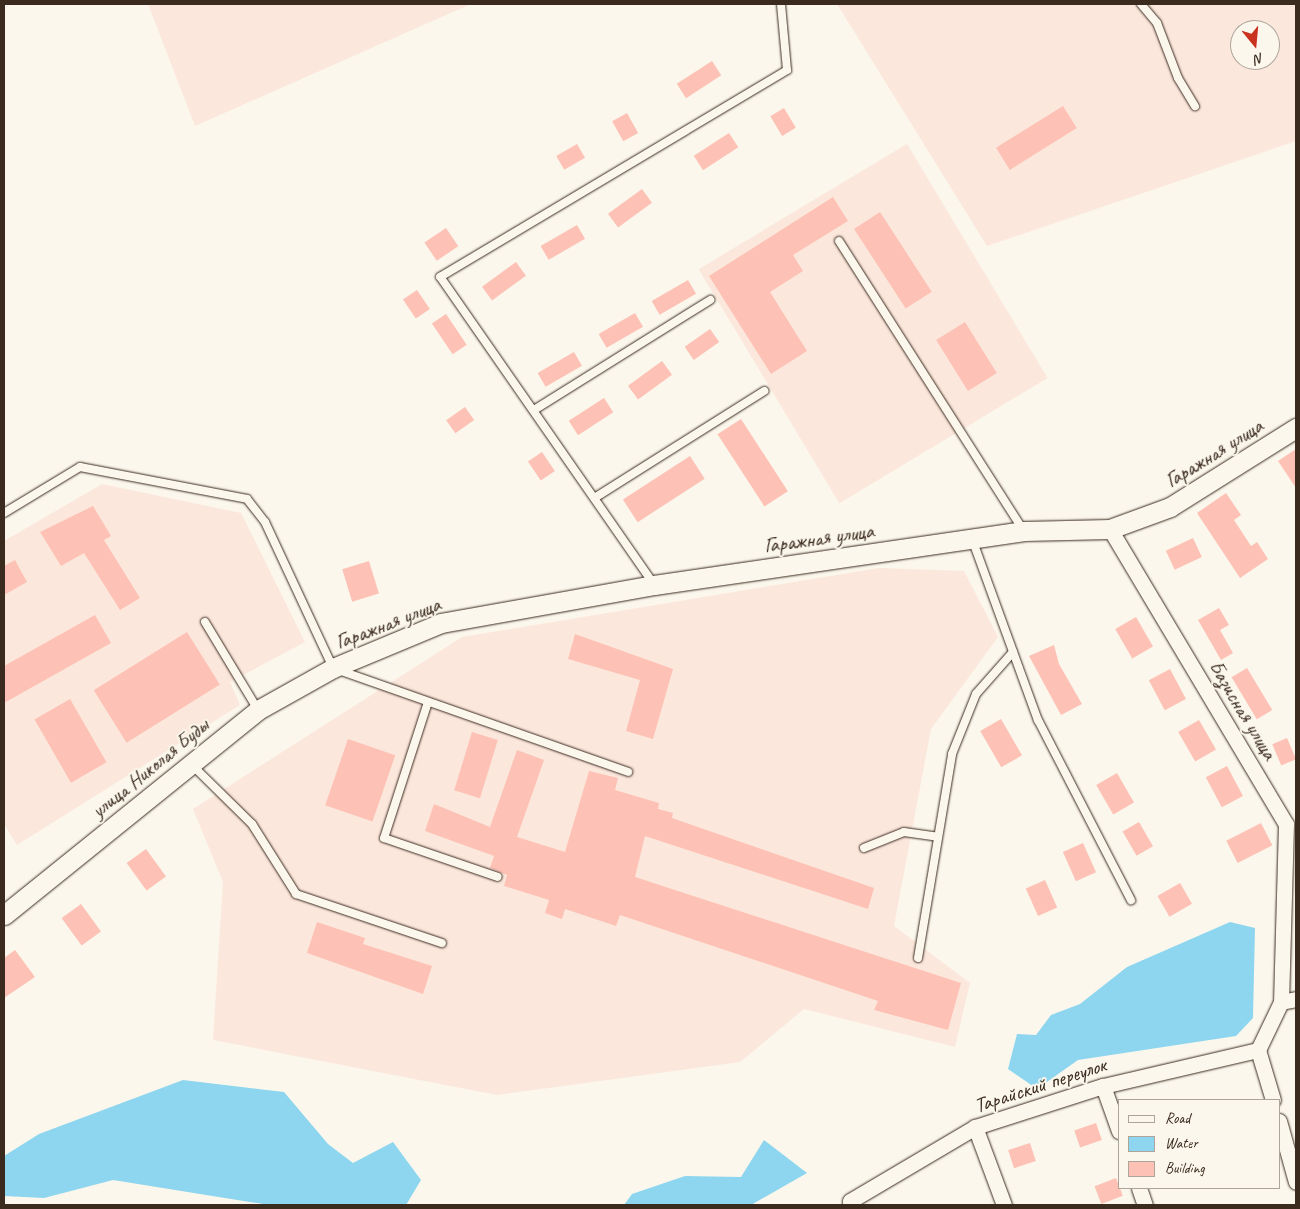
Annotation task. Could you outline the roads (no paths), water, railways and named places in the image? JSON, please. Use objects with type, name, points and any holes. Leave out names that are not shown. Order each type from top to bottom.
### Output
[{"type":"street","name":"Гаражная улица","points":[[333,668],[441,623],[654,585],[1024,531],[1110,529],[1170,507],[1296,428]]},
{"type":"street","name":"Базисная улица","points":[[1110,529],[1286,824],[1289,1001],[1258,1050]]},
{"type":"street","name":"улица Николая Буды","points":[[4,915],[258,710],[333,668]]},
{"type":"street","name":"Тарайский переулок","points":[[851,1203],[976,1127],[1103,1086],[1258,1050]]},
{"type":"street","points":[[1258,1050],[1273,1099]]},
{"type":"street","points":[[1103,1086],[1118,1128]]},
{"type":"street","points":[[1280,1125],[1296,1182]]},
{"type":"street","points":[[976,1127],[1004,1205]]},
{"type":"street","points":[[1138,1189],[1145,1205]]},
{"type":"lane","points":[[654,585],[596,497],[440,277],[787,70],[780,4]]},
{"type":"lane","points":[[1141,4],[1157,23],[1178,78],[1195,106]]},
{"type":"lane","points":[[839,240],[1024,531]]},
{"type":"lane","points":[[534,410],[710,300]]},
{"type":"lane","points":[[596,497],[764,391]]},
{"type":"lane","points":[[4,513],[80,467],[246,499],[265,522],[333,668],[628,772]]},
{"type":"lane","points":[[972,539],[1038,720],[1131,900]]},
{"type":"lane","points":[[205,622],[258,710]]},
{"type":"lane","points":[[918,958],[952,754],[976,694],[1013,652]]},
{"type":"lane","points":[[428,702],[384,838],[498,877]]},
{"type":"lane","points":[[191,764],[252,824],[296,894],[442,943]]},
{"type":"lane","points":[[864,848],[904,832],[938,837]]},
{"type":"water","points":[[1230,922],[1255,928],[1253,1018],[1236,1036],[1078,1060],[1037,1089],[1008,1069],[1017,1034],[1036,1035],[1051,1015],[1080,1004],[1127,967]]},
{"type":"water","points":[[183,1080],[284,1092],[328,1144],[353,1163],[393,1142],[421,1180],[406,1205],[269,1205],[113,1180],[44,1198],[4,1196],[4,1156],[39,1134]]},
{"type":"water","points":[[764,1140],[807,1173],[751,1205],[624,1205],[632,1194],[685,1176],[741,1177]]}]
